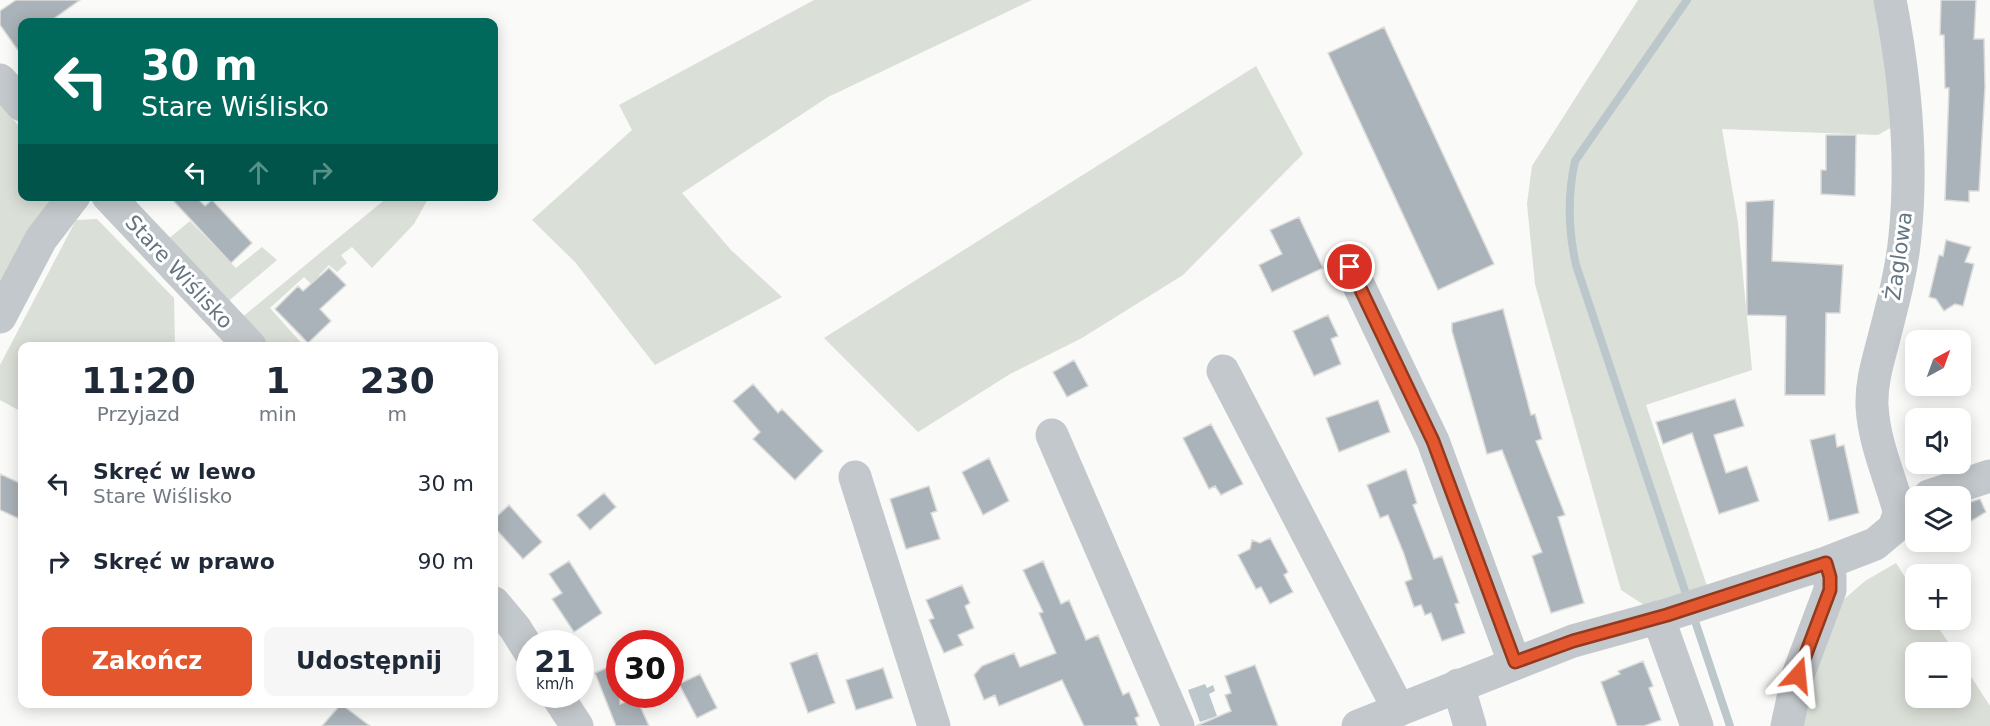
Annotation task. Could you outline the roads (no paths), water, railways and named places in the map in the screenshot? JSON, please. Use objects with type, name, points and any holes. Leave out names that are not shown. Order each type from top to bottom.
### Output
[{"type":"street","name":"Żaglowa","points":[[1890,0],[1906,118],[1905,237],[1891,311],[1874,376],[1872,404],[1881,459],[1905,501]]},
{"type":"street","points":[[0,80],[18,100]]},
{"type":"street","points":[[0,317],[41,239],[70,201]]},
{"type":"street","name":"Stare Wiślisko","points":[[113,201],[246,342]]},
{"type":"street","points":[[1350,267],[1433,441],[1515,662]]},
{"type":"street","points":[[1224,371],[1378,720],[1458,685],[1573,641],[1663,616],[1826,563],[1882,539],[1897,522],[1905,508]]},
{"type":"street","points":[[1052,435],[1178,726]]},
{"type":"street","points":[[1960,486],[1990,476]]},
{"type":"street","points":[[855,477],[934,726]]},
{"type":"street","points":[[1787,726],[1798,675],[1830,590],[1830,577],[1826,563]]},
{"type":"street","points":[[498,608],[516,630]]},
{"type":"street","points":[[1663,616],[1697,726]]},
{"type":"street","points":[[1458,685],[1470,726]]},
{"type":"street","points":[[565,708],[577,726]]},
{"type":"waterway","points":[[1687,0],[1575,161],[1570,213],[1571,239],[1576,265],[1688,600]]},
{"type":"waterway","points":[[1693,615],[1730,726]]}]
